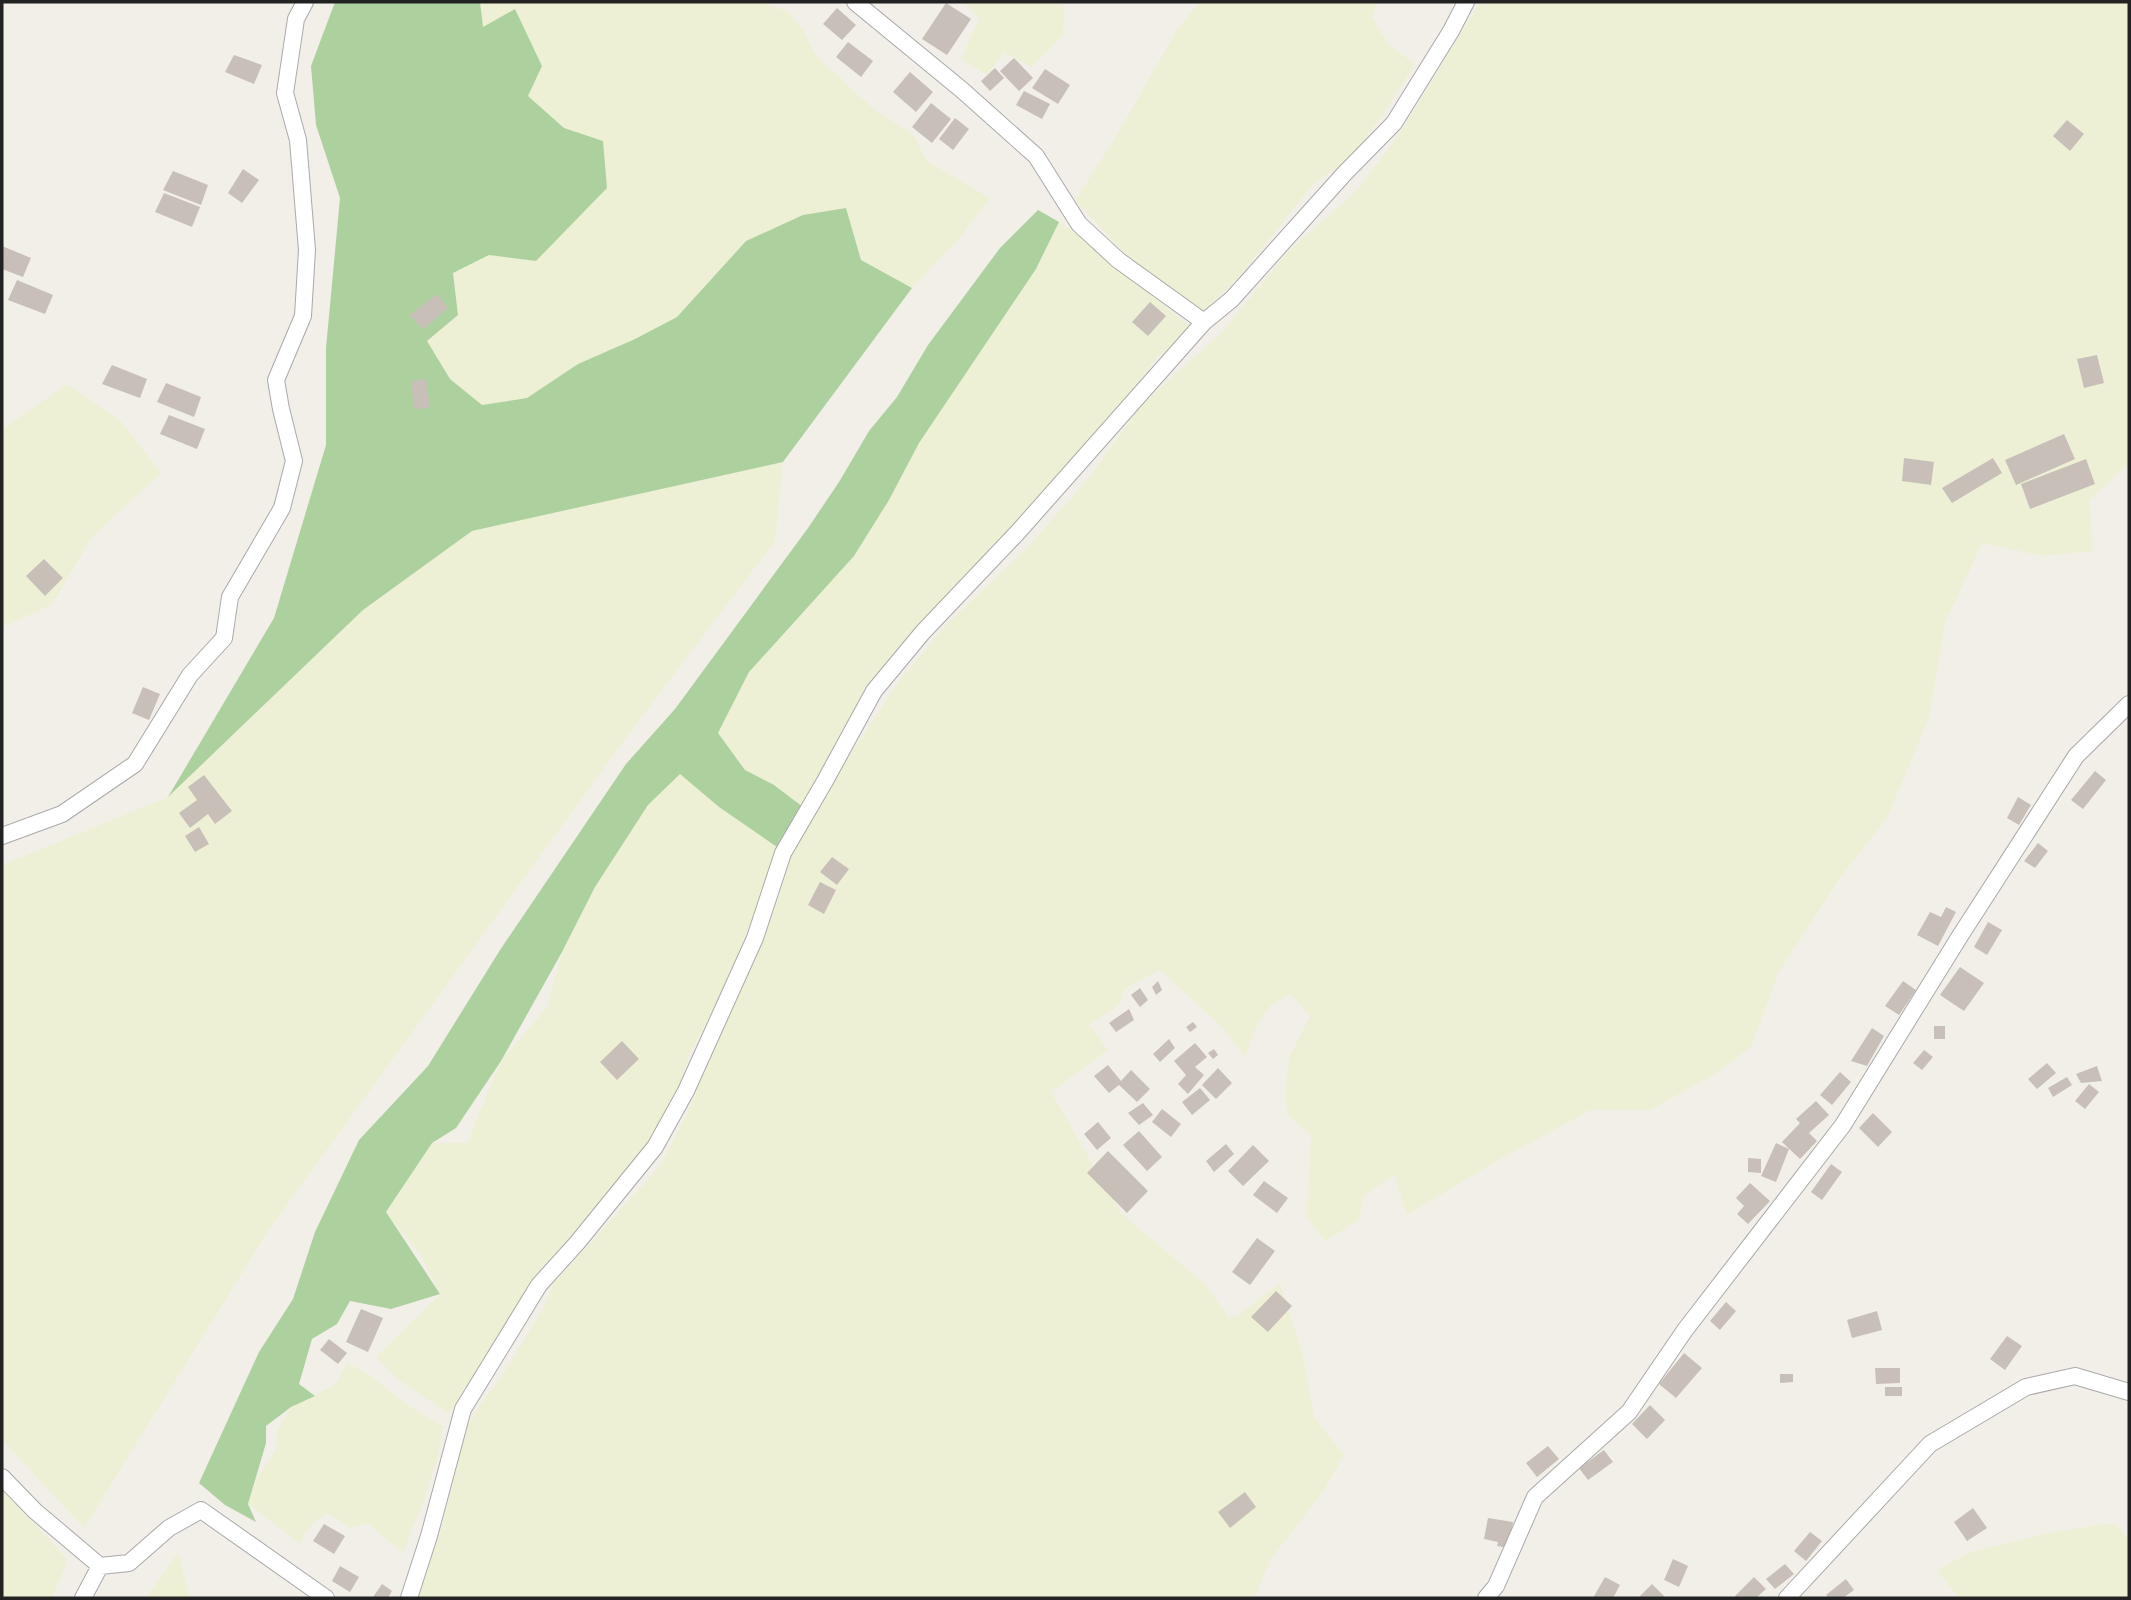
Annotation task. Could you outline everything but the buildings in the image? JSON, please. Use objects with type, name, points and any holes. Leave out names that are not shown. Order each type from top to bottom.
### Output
[{"type":"street","points":[[2,836],[62,814],[135,764],[190,675],[224,638],[230,597],[282,508],[294,461],[276,380],[303,316],[307,250],[298,140],[285,93],[296,19],[305,2]]},
{"type":"street","points":[[855,2],[962,90],[1036,156],[1079,224],[1108,251],[1204,322]]},
{"type":"street","points":[[408,1598],[429,1536],[463,1409],[539,1285],[655,1147],[686,1091],[755,938],[783,853],[874,691],[923,632],[1018,532],[1204,322],[1232,299],[1344,174],[1394,123],[1466,2]]},
{"type":"street","points":[[1486,1598],[1496,1586],[1535,1497],[1629,1412],[1685,1331],[1843,1125],[2076,756],[2129,704]]},
{"type":"street","points":[[1787,1598],[1930,1444],[2026,1387],[2075,1376],[2129,1392]]},
{"type":"street","points":[[2,1477],[35,1511],[100,1566],[129,1563],[169,1528],[201,1510],[326,1598]]},
{"type":"street","points":[[83,1598],[100,1566]]},
{"type":"green space","points":[[335,2],[480,2],[483,27],[515,9],[542,66],[528,96],[564,128],[603,141],[607,188],[536,261],[489,255],[453,273],[458,315],[427,341],[450,379],[482,405],[527,398],[578,364],[677,317],[746,241],[803,215],[846,208],[861,260],[912,288],[783,462],[472,531],[363,610],[168,797],[274,618],[326,445],[326,348],[340,198],[316,125],[311,66]]},
{"type":"green space","points":[[480,2],[763,2],[789,12],[803,30],[817,57],[875,110],[913,134],[927,161],[990,198],[959,239],[912,288],[861,260],[846,208],[746,241],[677,317],[578,364],[527,398],[482,405],[450,379],[426,341],[458,315],[453,273],[489,255],[536,261],[603,141],[564,128],[528,96],[516,10],[482,28]]},
{"type":"green space","points":[[962,2],[1064,2],[1063,35],[1031,67],[1004,52],[987,75],[961,59],[979,18]]},
{"type":"green space","points":[[1200,2],[1378,2],[1372,17],[1389,45],[1415,64],[1351,159],[1314,183],[1239,277],[1201,314],[1126,255],[1075,200],[1114,140],[1178,28]]},
{"type":"green space","points":[[1480,2],[2129,2],[2129,464],[2090,500],[2093,551],[2042,556],[1982,543],[1945,623],[1929,718],[1887,818],[1839,879],[1779,972],[1751,1047],[1715,1074],[1650,1110],[1591,1110],[1500,1159],[1407,1215],[1394,1175],[1364,1195],[1359,1220],[1325,1241],[1307,1218],[1311,1135],[1289,1117],[1285,1098],[1289,1057],[1310,1016],[1291,994],[1271,1005],[1255,1029],[1245,1057],[1224,1029],[1160,970],[1126,988],[1119,1005],[1089,1025],[1108,1050],[1051,1092],[1121,1213],[1207,1286],[1228,1317],[1237,1316],[1280,1283],[1303,1355],[1314,1417],[1344,1455],[1323,1492],[1270,1560],[1255,1598],[417,1598],[443,1524],[466,1429],[542,1310],[554,1283],[661,1165],[690,1107],[757,951],[778,899],[791,855],[844,764],[899,681],[945,626],[1026,549],[1091,475],[1140,407],[1224,330],[1286,254],[1359,188],[1398,136]]},
{"type":"green space","points":[[1038,210],[1059,222],[1036,269],[919,443],[889,500],[854,556],[749,672],[718,733],[745,770],[774,785],[803,807],[777,847],[719,807],[680,774],[648,805],[595,887],[501,1061],[456,1128],[432,1143],[386,1212],[440,1294],[391,1309],[350,1301],[337,1324],[312,1339],[299,1384],[315,1396],[291,1407],[266,1426],[266,1443],[248,1504],[256,1522],[225,1505],[199,1483],[259,1352],[293,1299],[315,1232],[359,1140],[428,1066],[500,950],[626,764],[675,709],[808,528],[869,431],[897,397],[928,345],[1000,248]]},
{"type":"green space","points":[[1059,222],[1087,240],[1191,328],[1153,362],[1116,412],[865,690],[803,807],[774,785],[745,770],[718,733],[749,672],[854,556],[889,500],[919,443],[1036,270]]},
{"type":"green space","points":[[67,384],[121,421],[161,473],[91,538],[52,605],[2,627],[2,429]]},
{"type":"green space","points":[[783,462],[775,541],[623,742],[270,1228],[84,1528],[2,1440],[2,865],[168,797],[363,610],[472,531]]},
{"type":"green space","points":[[680,774],[719,807],[777,847],[765,894],[746,933],[726,986],[690,1053],[676,1094],[658,1128],[602,1204],[542,1269],[498,1343],[463,1390],[449,1414],[400,1381],[376,1357],[440,1294],[420,1254],[386,1213],[432,1143],[467,1143],[501,1061],[547,1007],[562,952],[595,887],[648,805]]},
{"type":"green space","points":[[347,1363],[368,1374],[407,1405],[443,1426],[439,1453],[403,1553],[367,1523],[351,1528],[327,1513],[313,1523],[299,1543],[248,1504],[256,1480],[275,1451],[278,1429],[291,1407],[336,1384]]},
{"type":"green space","points":[[2,1490],[68,1560],[52,1598],[2,1598]]},
{"type":"green space","points":[[2116,1524],[2129,1539],[2129,1598],[1959,1598],[1937,1570],[1971,1552],[2048,1533]]},
{"type":"green space","points":[[178,1552],[190,1598],[146,1598]]}]
